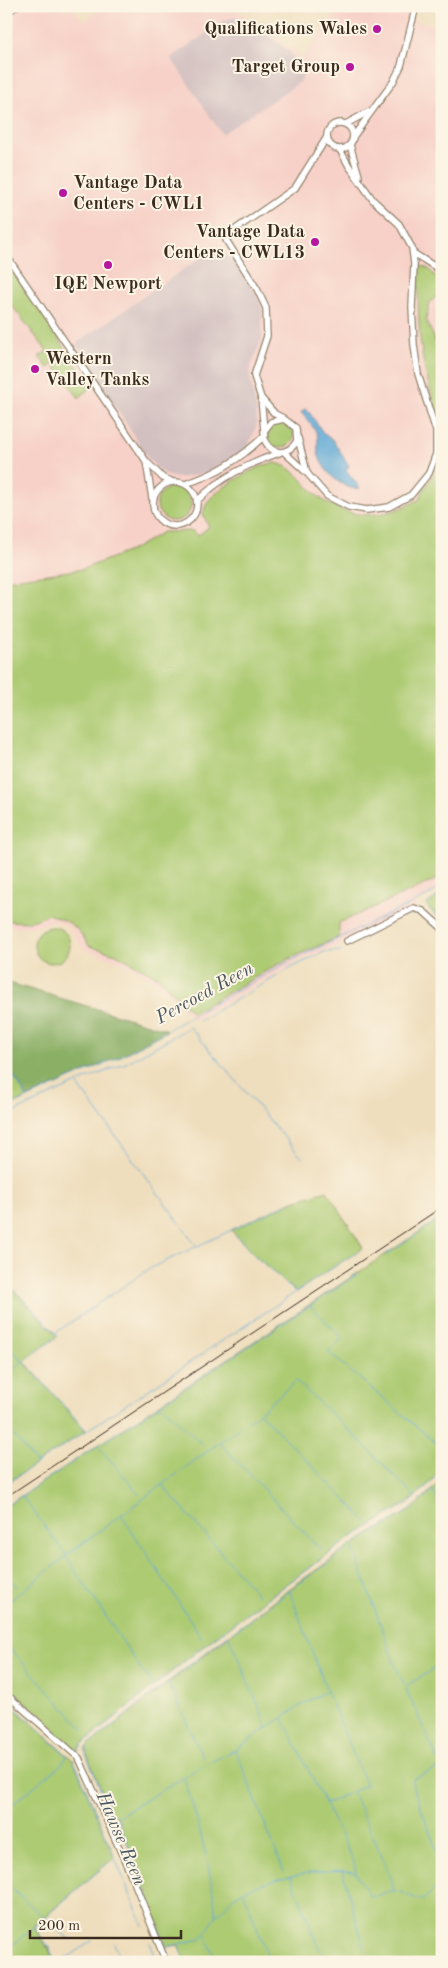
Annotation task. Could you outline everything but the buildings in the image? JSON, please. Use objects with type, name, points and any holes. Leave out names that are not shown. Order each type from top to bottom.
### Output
[{"type":"main road","points":[[6,12],[16,6]]},
{"type":"street","points":[[340,150],[350,144],[353,137],[393,82],[401,66],[416,6]]},
{"type":"street","points":[[326,137],[330,145],[340,150],[373,200],[399,224],[413,253],[414,345],[418,374],[436,431],[436,454],[429,473],[419,488],[401,502],[384,508],[368,510],[349,507],[328,496],[307,473],[282,452],[268,447],[264,433],[261,398],[254,376],[267,336],[266,308],[257,289],[226,240],[230,233],[294,188],[319,151],[328,130],[334,124],[346,124],[372,110]]},
{"type":"street","points":[[346,124],[352,130],[353,137]]},
{"type":"street","points":[[350,144],[361,183]]},
{"type":"street","points":[[319,151],[330,145]]},
{"type":"street","points":[[413,253],[442,271]]},
{"type":"street","points":[[6,255],[146,461],[163,478],[185,484],[191,488],[197,501]]},
{"type":"street","points":[[261,398],[275,414],[296,428],[307,473]]},
{"type":"street","points":[[185,484],[208,477],[223,469],[247,452],[271,422],[284,419]]},
{"type":"street","points":[[146,461],[157,518],[167,525],[174,526],[187,522],[192,518],[197,501],[214,486],[237,471],[294,447],[298,438]]},
{"type":"street","points":[[152,500],[159,488],[171,481]]},
{"type":"street","points":[[347,941],[414,908],[423,911],[442,928]]},
{"type":"street","points":[[6,1694],[67,1750],[77,1756],[115,1836],[166,1962]]},
{"type":"shaded area","points":[[16,6],[71,6],[84,21],[102,6],[230,6],[292,49],[301,59],[342,6],[416,6],[413,20],[442,28],[442,887],[417,902],[414,908],[342,944],[303,959],[194,1020],[152,979],[126,964],[84,950],[69,928],[61,923],[53,921],[39,926],[15,928],[6,925],[6,12]]},
{"type":"shaded area","points":[[235,17],[246,20],[289,51],[305,73],[300,82],[222,134],[171,58],[225,20]]},
{"type":"shaded area","points":[[215,248],[223,249],[227,254],[257,295],[262,309],[262,339],[251,366],[250,378],[257,414],[256,427],[248,446],[233,458],[210,472],[179,478],[168,476],[159,470],[148,458],[77,346],[78,342]]},
{"type":"green space","points":[[6,262],[89,383],[89,389],[79,398],[53,364],[48,368],[39,357],[47,351],[6,298]]},
{"type":"green space","points":[[419,265],[429,269],[442,284],[442,292],[430,302],[426,320],[442,355],[442,443],[438,415],[422,356],[418,304]]},
{"type":"green space","points":[[281,422],[290,426],[294,435],[290,444],[281,448],[272,444],[268,435],[272,426]]},
{"type":"green space","points":[[442,449],[442,877],[339,923],[339,937],[284,961],[192,1013],[158,977],[116,954],[89,946],[76,928],[62,919],[47,914],[38,919],[28,921],[6,920],[6,580],[83,569],[132,550],[163,532],[193,531],[197,536],[209,527],[203,514],[209,500],[221,489],[240,477],[268,464],[277,463],[289,468],[320,498],[345,511],[370,515],[394,510],[420,499],[423,490],[432,477]]},
{"type":"green space","points":[[174,487],[181,488],[186,492],[190,497],[190,511],[186,516],[181,520],[174,521],[167,520],[162,516],[158,511],[157,504],[158,497],[162,492],[167,488]]},
{"type":"green space","points":[[442,893],[442,922],[426,905]]},
{"type":"green space","points":[[52,927],[64,933],[70,945],[64,957],[52,963],[40,957],[34,945],[40,933]]},
{"type":"green space","points":[[6,982],[168,1030],[119,1057],[27,1098],[6,1063]]},
{"type":"green space","points":[[6,1063],[27,1098],[6,1108]]},
{"type":"green space","points":[[327,1191],[363,1248],[296,1292],[254,1255],[231,1230],[291,1202]]},
{"type":"green space","points":[[442,1217],[442,1469],[408,1503],[350,1538],[206,1644],[82,1744],[77,1753],[6,1684],[6,1506]]},
{"type":"green space","points":[[6,1282],[58,1336],[24,1361],[86,1431],[6,1484]]},
{"type":"green space","points":[[442,1480],[442,1962],[185,1962],[178,1945],[166,1947],[117,1817],[111,1814],[85,1750],[87,1746],[289,1589],[352,1545],[412,1509]]},
{"type":"green space","points":[[6,1700],[74,1761],[115,1857],[34,1926],[56,1962],[6,1962]]},
{"type":"water","points":[[305,409],[324,434],[333,440],[349,466],[346,470],[360,488],[353,488],[340,483],[323,466],[318,453],[317,434],[301,412]]},
{"type":"waterway","name":"Percoed Reen","points":[[6,1108],[119,1057],[286,963],[426,897],[442,887]]},
{"type":"waterway","name":"Percoed Reen","points":[[442,893],[426,905],[442,922]]},
{"type":"waterway","points":[[402,917],[408,915],[419,916],[442,933]]},
{"type":"waterway","points":[[360,943],[368,935],[387,924]]},
{"type":"waterway","points":[[199,1021],[293,967],[324,952],[342,951]]},
{"type":"waterway","points":[[6,1116],[77,1083],[126,1063],[190,1027],[302,1158]]},
{"type":"waterway","points":[[6,1063],[27,1098]]},
{"type":"waterway","points":[[77,1084],[196,1245]]},
{"type":"waterway","points":[[6,1374],[58,1336],[55,1333],[149,1269],[291,1202]]},
{"type":"waterway","points":[[386,1255],[442,1217]]},
{"type":"waterway","points":[[235,1234],[254,1255],[296,1292]]},
{"type":"waterway","points":[[6,1484],[358,1251]]},
{"type":"waterway","points":[[6,1506],[358,1274]]},
{"type":"waterway","points":[[6,1282],[55,1332]]},
{"type":"waterway","points":[[310,1306],[343,1338],[328,1352],[442,1448]]},
{"type":"waterway","points":[[6,1343],[86,1430]]},
{"type":"waterway","points":[[6,1604],[67,1555],[259,1413],[296,1381],[354,1435],[415,1497]]},
{"type":"waterway","points":[[161,1405],[207,1449]]},
{"type":"waterway","points":[[260,1413],[367,1522]]},
{"type":"waterway","points":[[6,1426],[37,1464]]},
{"type":"waterway","points":[[219,1442],[322,1551]]},
{"type":"waterway","points":[[98,1446],[139,1494]]},
{"type":"waterway","points":[[76,1753],[82,1744],[206,1644],[350,1538],[408,1503],[442,1469]]},
{"type":"waterway","points":[[162,1485],[258,1595]]},
{"type":"waterway","points":[[232,1633],[352,1545],[412,1509],[433,1490],[442,1510]]},
{"type":"waterway","points":[[22,1496],[66,1555]]},
{"type":"waterway","points":[[122,1516],[202,1638]]},
{"type":"waterway","points":[[352,1545],[394,1662],[442,1769]]},
{"type":"waterway","points":[[66,1557],[145,1675],[154,1685]]},
{"type":"waterway","points":[[6,1574],[17,1587]]},
{"type":"waterway","points":[[289,1590],[327,1691],[366,1785],[325,1804]]},
{"type":"waterway","points":[[111,1814],[86,1754],[87,1746],[228,1635],[268,1728]]},
{"type":"waterway","points":[[6,1644],[84,1730]]},
{"type":"waterway","points":[[406,1686],[442,1664]]},
{"type":"waterway","points":[[168,1682],[203,1758]]},
{"type":"waterway","points":[[6,1684],[70,1747]]},
{"type":"waterway","points":[[327,1691],[301,1705],[235,1750],[206,1764],[117,1817],[166,1947],[201,1939],[215,1918],[234,1897],[258,1885],[275,1880],[313,1872],[345,1871],[356,1873],[370,1896],[395,1891],[423,1900],[442,1882]]},
{"type":"waterway","name":"Hawse Reen","points":[[6,1700],[67,1756],[61,1765],[6,1809]]},
{"type":"waterway","points":[[283,1719],[354,1862],[356,1873]]},
{"type":"waterway","points":[[236,1751],[284,1872]]},
{"type":"waterway","name":"Hawse Reen","points":[[75,1759],[74,1761],[143,1925]]},
{"type":"waterway","points":[[440,1767],[413,1779],[412,1784],[442,1865]]},
{"type":"waterway","points":[[184,1779],[204,1846],[216,1915]]},
{"type":"waterway","points":[[353,1793],[391,1877],[394,1890]]},
{"type":"waterway","points":[[6,1951],[111,1860]]},
{"type":"waterway","points":[[342,1869],[368,1962]]},
{"type":"waterway","points":[[291,1877],[325,1962]]},
{"type":"waterway","points":[[6,1884],[69,1939]]},
{"type":"waterway","points":[[244,1893],[270,1962]]},
{"type":"waterway","points":[[34,1927],[47,1944],[55,1960]]},
{"type":"waterway","points":[[205,1936],[218,1962]]},
{"type":"waterway","points":[[61,1962],[92,1941]]},
{"type":"waterway","points":[[114,1943],[122,1962]]},
{"type":"waterway","name":"Hawse Reen","points":[[150,1943],[158,1962]]},
{"type":"waterway","points":[[179,1946],[185,1962]]},
{"type":"railway","points":[[6,1497],[442,1207]]},
{"type":"place","name":"Qualifications Wales","points":[[377,29]]},
{"type":"place","name":"Target Group","points":[[350,67]]},
{"type":"place","name":"Vantage Data Centers - CWL1","points":[[63,193]]},
{"type":"place","name":"Vantage Data Centers - CWL13","points":[[315,242]]},
{"type":"place","name":"IQE Newport","points":[[108,265]]},
{"type":"place","name":"Western Valley Tanks","points":[[35,369]]}]
